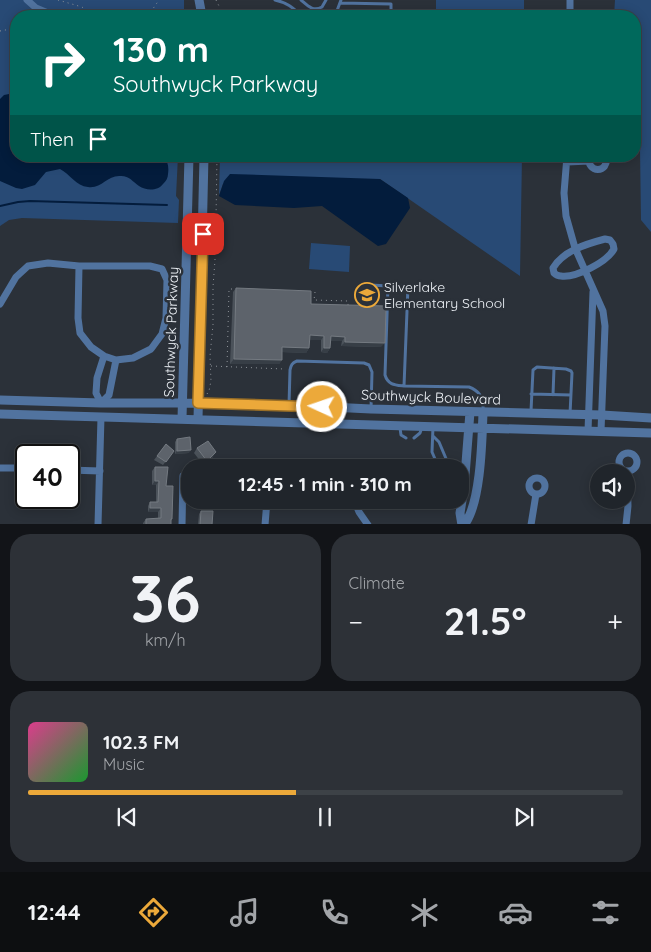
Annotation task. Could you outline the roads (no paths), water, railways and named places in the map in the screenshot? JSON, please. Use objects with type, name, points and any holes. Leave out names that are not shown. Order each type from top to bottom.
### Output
[{"type":"street","points":[[27,0],[41,10]]},
{"type":"street","name":"Southwyck Parkway","points":[[182,419],[189,162]]},
{"type":"street","name":"Southwyck Parkway","points":[[198,419],[204,162]]},
{"type":"street","points":[[567,162],[564,193],[566,216],[575,248],[603,311],[605,326],[602,431]]},
{"type":"street","points":[[589,162],[590,166],[598,170],[605,166],[607,162]]},
{"type":"street","points":[[605,239],[610,240],[614,249],[608,256],[585,271],[566,276],[554,273],[553,268],[556,262],[575,248],[605,239]]},
{"type":"street","points":[[0,304],[16,277],[28,266],[48,264],[150,266],[162,269],[167,280],[166,318],[162,334],[151,349],[133,358],[116,360],[104,356],[91,348],[80,333],[78,318],[79,266]]},
{"type":"street","points":[[186,272],[202,273]]},
{"type":"street","points":[[588,431],[594,289]]},
{"type":"street","points":[[98,524],[101,403],[96,393],[97,378],[104,356]]},
{"type":"street","points":[[101,403],[109,395],[116,360]]},
{"type":"street","points":[[591,363],[604,363]]},
{"type":"street","points":[[97,378],[112,380]]},
{"type":"street","name":"Southwyck Boulevard","points":[[0,400],[289,405],[651,418]]},
{"type":"street","points":[[288,422],[289,405]]},
{"type":"street","points":[[370,424],[371,409]]},
{"type":"street","points":[[465,459],[470,412]]},
{"type":"street","points":[[460,509],[463,524],[468,519],[474,502],[484,412]]},
{"type":"street","name":"Southwyck Boulevard","points":[[0,414],[400,424],[651,433]]},
{"type":"street","points":[[0,468],[15,468]]},
{"type":"street","points":[[80,470],[100,471]]},
{"type":"street","points":[[531,524],[536,494]]},
{"type":"street","points":[[182,509],[182,524]]},
{"type":"street","points":[[265,524],[266,509]]},
{"type":"street","points":[[358,509],[368,524]]},
{"type":"street","points":[[626,524],[628,509]]},
{"type":"lane","points":[[275,0],[284,2],[296,10]]},
{"type":"lane","points":[[301,0],[315,10],[322,6],[326,0]]},
{"type":"lane","points":[[341,2],[391,4],[391,10]]},
{"type":"lane","points":[[370,306],[371,285],[408,286],[404,386]]},
{"type":"lane","points":[[388,286],[386,380],[392,384],[404,386],[469,387],[475,389],[480,394],[484,403],[484,412]]},
{"type":"lane","points":[[289,405],[290,369],[293,362],[364,363],[369,365],[372,372],[371,409]]},
{"type":"lane","points":[[531,413],[533,370],[537,367],[566,368],[571,371],[570,414]]},
{"type":"lane","points":[[552,395],[554,368]]},
{"type":"lane","points":[[531,394],[571,395]]},
{"type":"lane","points":[[400,424],[400,432],[406,438]]},
{"type":"lane","points":[[414,438],[420,434],[422,425]]},
{"type":"lane","points":[[433,425],[432,452],[435,459]]},
{"type":"lane","points":[[433,435],[439,442],[446,459]]},
{"type":"waterway","points":[[0,206],[30,201],[167,205]]},
{"type":"place","name":"Silverlake Elementary School","points":[[367,295]]}]
